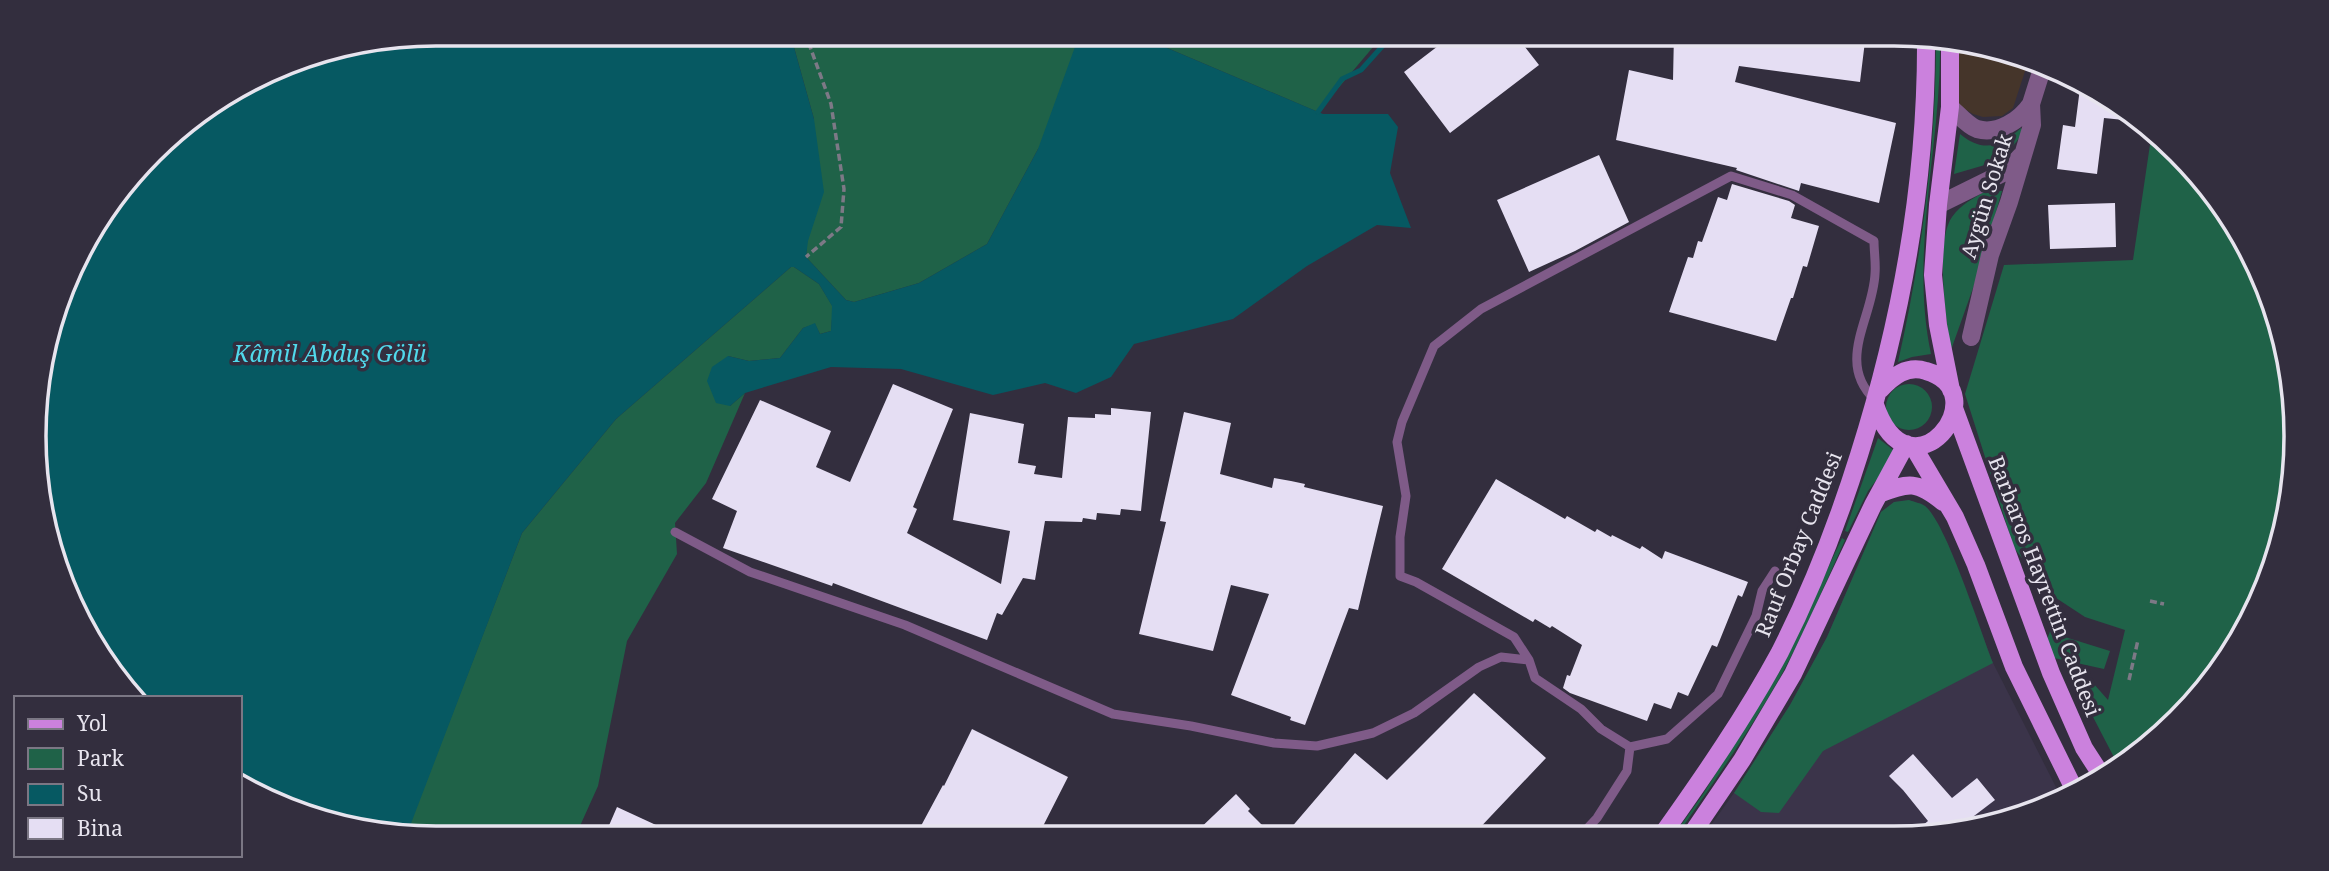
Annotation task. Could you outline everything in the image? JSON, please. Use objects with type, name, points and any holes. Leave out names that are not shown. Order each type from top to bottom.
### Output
[{"type":"main road","name":"Rauf Orbay Caddesi","points":[[1668,826],[1779,654],[1834,529],[1888,359],[1912,235],[1922,140],[1926,47]]},
{"type":"main road","points":[[1950,50],[1950,107],[1933,275],[1934,299],[1942,351],[1951,390],[1954,408],[1953,417],[1938,439],[1926,444],[1909,445],[1891,437],[1883,428],[1876,399],[1895,375],[1906,370],[1919,369],[1943,380],[1951,390]]},
{"type":"main road","name":"Barbaros Hayrettin Caddesi","points":[[1954,408],[2051,673],[2084,748],[2097,768]]},
{"type":"main road","points":[[1697,826],[1742,760],[1793,674],[1880,494],[1909,445]]},
{"type":"main road","points":[[1909,445],[1951,509],[1976,565],[2014,667],[2071,782]]},
{"type":"main road","points":[[1880,494],[1903,485],[1918,485],[1951,509]]},
{"type":"street","name":"Aygün Sokak","points":[[1971,337],[1990,255],[2032,125],[2031,104],[2040,74]]},
{"type":"street","points":[[1950,107],[1975,129],[1996,130],[2023,116],[2031,104]]},
{"type":"street","points":[[1938,205],[2007,171],[2023,154]]},
{"type":"lane","points":[[1774,571],[1762,591],[1756,616],[1718,694],[1667,739],[1630,747],[1601,729],[1581,709],[1535,678],[1529,660],[1514,637],[1401,576],[1400,537],[1406,496],[1397,442],[1402,422],[1434,346],[1481,309],[1731,176],[1792,195],[1874,241],[1875,276],[1855,360],[1868,393],[1876,399]]},
{"type":"lane","points":[[675,532],[750,572],[905,625],[1113,714],[1275,743],[1317,747],[1373,733],[1414,713],[1479,667],[1501,657],[1529,660]]},
{"type":"lane","points":[[1589,826],[1627,771],[1630,747]]},
{"type":"path","points":[[806,257],[841,227],[844,189],[831,104],[810,46]]},
{"type":"path","points":[[2150,601],[2164,604]]},
{"type":"path","points":[[2129,680],[2138,640]]},
{"type":"shaded area","points":[[1952,50],[2026,69],[2013,108],[2002,116],[1983,117],[1973,114],[1960,106],[1954,93]]},
{"type":"shaded area","points":[[1909,500],[1925,506],[1933,516],[1948,544],[1993,663],[2057,789],[1994,812],[1919,825],[1710,826],[1790,705],[1827,637],[1881,512],[1894,502]]},
{"type":"green space","points":[[794,46],[1130,46],[1038,149],[987,244],[919,283],[854,302],[846,300],[806,257],[814,119]]},
{"type":"green space","points":[[1163,46],[1374,46],[1318,112]]},
{"type":"green space","points":[[1936,48],[1940,48],[1939,78],[1923,276],[1931,354],[1898,362],[1921,242]]},
{"type":"green space","points":[[2021,128],[2024,132],[2002,160],[1954,174],[1960,134],[1976,144],[1991,145],[2006,140]]},
{"type":"green space","points":[[2150,142],[2203,198],[2231,241],[2254,286],[2276,359],[2284,436],[2276,512],[2263,561],[2243,608],[2218,652],[2187,693],[2151,729],[2114,757],[2079,690],[2093,683],[2108,700],[2125,630],[2085,617],[2050,594],[2014,548],[1965,394],[2004,265],[2133,260]]},
{"type":"green space","points":[[1986,191],[2002,191],[1978,274],[1951,350],[1943,281],[1947,228],[1959,208]]},
{"type":"green space","points":[[791,267],[819,284],[833,307],[831,331],[820,334],[815,324],[803,328],[780,358],[749,361],[728,356],[730,406],[745,393],[706,483],[675,523],[677,554],[627,641],[598,786],[580,826],[409,825],[522,533],[616,419]]},
{"type":"green space","points":[[1909,384],[1925,391],[1932,407],[1925,423],[1909,430],[1893,423],[1886,407],[1893,391]]},
{"type":"green space","points":[[1878,438],[1897,453],[1868,491],[1848,532],[1845,531]]},
{"type":"green space","points":[[1909,500],[1925,506],[1943,533],[1993,663],[1823,751],[1779,813],[1761,812],[1734,793],[1790,705],[1827,637],[1881,512],[1894,502]]},
{"type":"green space","points":[[1842,538],[1845,540],[1783,672],[1732,755],[1683,826],[1680,826],[1703,794],[1780,671]]},
{"type":"green space","points":[[2051,629],[2065,637],[2110,651],[2104,669],[2054,658],[2047,639]]},
{"type":"water","name":"Kâmil Abduş Gölü","points":[[410,46],[794,46],[814,119],[824,192],[808,241],[806,257],[846,300],[854,302],[919,283],[987,244],[1038,149],[1075,46],[1163,46],[1323,114],[1388,114],[1398,127],[1390,173],[1411,228],[1377,225],[1307,266],[1233,319],[1134,344],[1111,377],[1076,393],[1045,383],[993,395],[901,369],[831,367],[745,393],[730,406],[716,403],[707,381],[712,367],[728,356],[749,361],[780,358],[803,328],[815,323],[820,334],[831,331],[832,306],[819,284],[791,267],[616,419],[522,533],[410,825],[359,818],[310,805],[242,774],[242,696],[145,696],[142,693],[98,630],[66,561],[49,486],[46,410],[59,335],[75,286],[86,263],[126,198],[178,142],[219,111],[263,86],[310,66],[359,53]]},
{"type":"building","points":[[1438,46],[1524,46],[1539,65],[1450,133],[1404,72]]},
{"type":"building","points":[[1674,46],[1864,46],[1860,82],[1739,66],[1735,82],[1896,123],[1879,203],[1801,183],[1799,191],[1736,170],[1737,168],[1616,140],[1629,70],[1673,80]]},
{"type":"building","points":[[2079,93],[2122,120],[2104,118],[2097,174],[2057,169],[2063,125],[2075,127]]},
{"type":"building","points":[[1599,155],[1629,222],[1529,272],[1497,200]]},
{"type":"building","points":[[1732,184],[1789,201],[1795,205],[1791,218],[1819,226],[1807,267],[1803,266],[1776,341],[1669,312],[1688,257],[1693,258],[1698,241],[1702,242],[1718,197],[1727,200]]},
{"type":"building","points":[[2115,203],[2116,247],[2050,249],[2048,205]]},
{"type":"building","points":[[893,384],[953,409],[913,507],[917,509],[907,533],[1001,584],[1010,531],[953,520],[970,413],[1024,424],[1018,463],[1036,466],[1034,474],[1062,478],[1068,417],[1095,418],[1095,414],[1111,415],[1111,408],[1151,412],[1141,511],[1121,509],[1120,515],[1097,513],[1096,520],[1083,518],[1082,522],[1045,521],[1035,580],[1023,578],[1002,615],[997,613],[987,640],[833,583],[832,586],[723,548],[737,511],[712,499],[760,400],[831,431],[816,467],[850,482]]},
{"type":"building","points":[[1184,412],[1231,423],[1220,474],[1272,488],[1274,478],[1291,481],[1305,484],[1304,487],[1383,506],[1358,610],[1349,608],[1305,725],[1290,720],[1291,717],[1231,695],[1269,594],[1231,585],[1213,651],[1139,634],[1166,522],[1160,521]]},
{"type":"building","points":[[1496,479],[1565,519],[1567,516],[1595,532],[1597,529],[1640,549],[1642,546],[1662,559],[1665,551],[1748,582],[1742,597],[1738,595],[1717,647],[1712,645],[1688,696],[1678,692],[1671,709],[1654,703],[1647,721],[1570,693],[1563,688],[1582,645],[1552,626],[1550,628],[1535,619],[1533,622],[1442,569]]},
{"type":"building","points":[[1474,693],[1546,758],[1482,826],[1293,826],[1355,753],[1387,780]]},
{"type":"building","points":[[972,729],[1068,777],[1043,826],[921,826]]},
{"type":"building","points":[[1913,754],[1952,798],[1977,778],[1995,800],[1972,817],[1924,824],[1928,821],[1889,776]]},
{"type":"building","points":[[1236,794],[1263,826],[1202,826]]},
{"type":"building","points":[[617,807],[658,826],[609,826]]},
{"type":"waterway","points":[[1318,112],[1342,79],[1361,70],[1383,46]]}]
